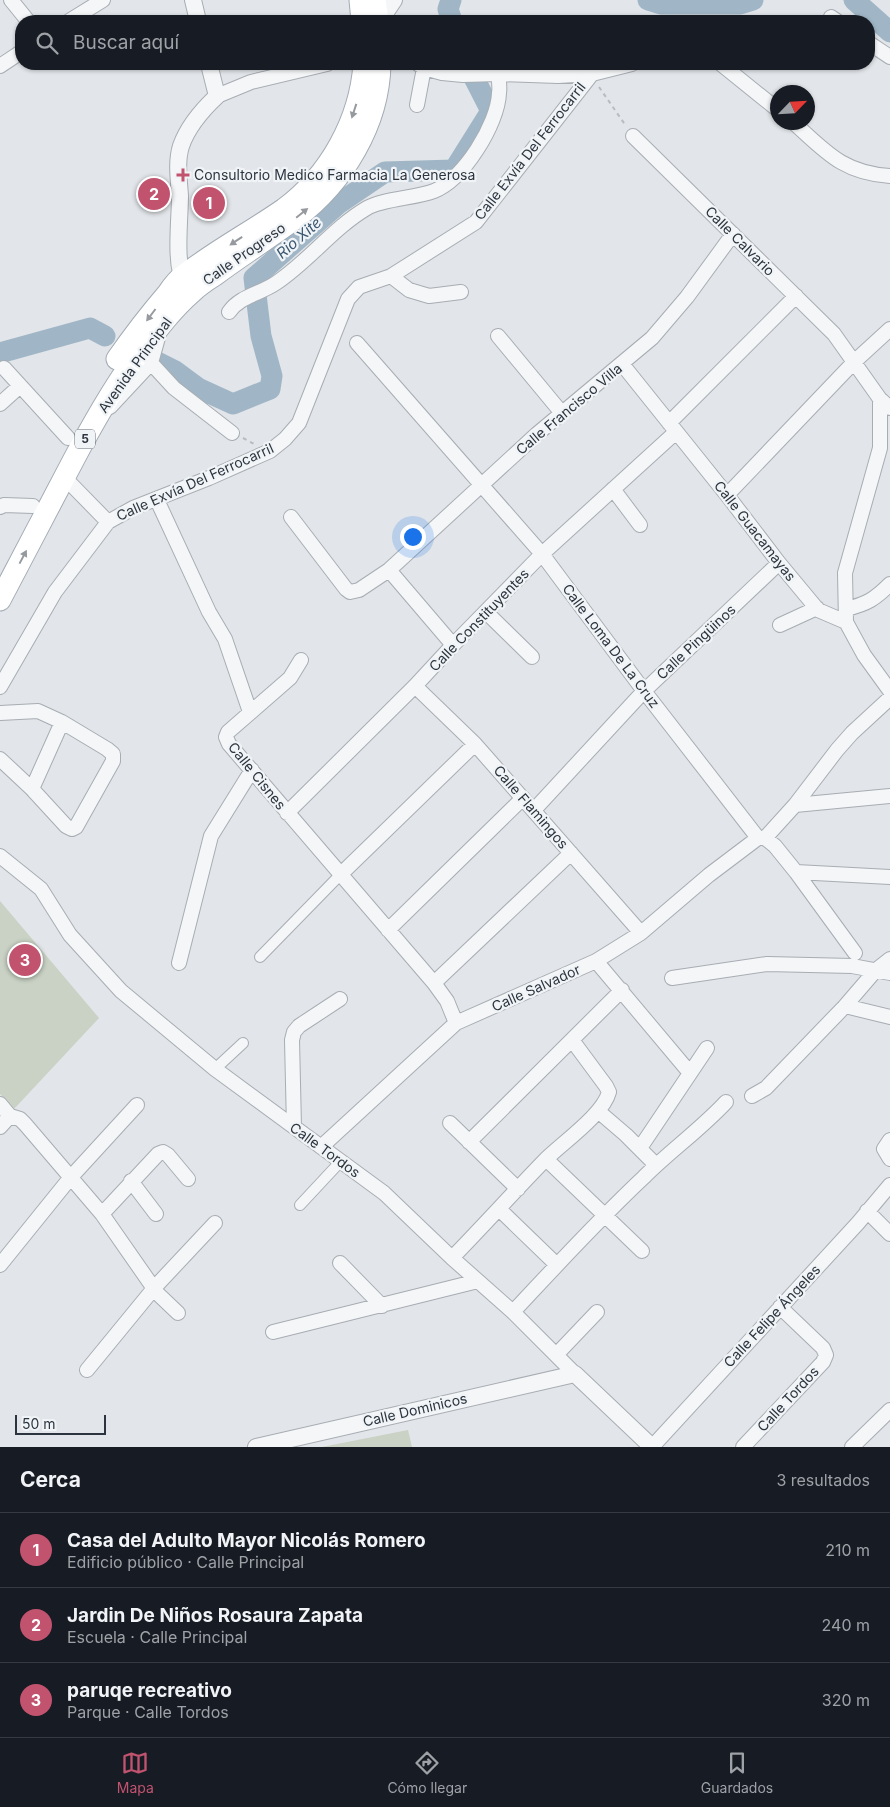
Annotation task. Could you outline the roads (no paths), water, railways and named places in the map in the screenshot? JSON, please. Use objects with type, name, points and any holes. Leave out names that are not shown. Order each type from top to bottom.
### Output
[{"type":"main road","points":[[360,0],[361,15]]},
{"type":"main road","points":[[375,0],[378,15]]},
{"type":"main road","name":"Calle Progreso","points":[[186,284],[285,208],[315,180],[337,150],[347,132],[355,112],[363,70]]},
{"type":"main road","name":"Calle Progreso","points":[[186,284],[297,217],[330,187],[348,163],[360,142],[377,92],[379,70]]},
{"type":"main road","name":"Avenida Principal","points":[[0,600],[94,421],[130,366],[162,325],[186,284]]},
{"type":"main road","name":"Avenida Principal","points":[[0,569],[68,438],[118,357],[161,301],[186,284]]},
{"type":"street","points":[[11,0],[23,15]]},
{"type":"street","points":[[79,15],[103,0]]},
{"type":"street","points":[[193,0],[197,15]]},
{"type":"street","points":[[383,15],[394,0]]},
{"type":"street","points":[[875,47],[890,57]]},
{"type":"street","points":[[0,66],[15,56]]},
{"type":"street","points":[[210,70],[217,96]]},
{"type":"street","points":[[186,284],[179,242],[178,166],[180,149],[190,128],[217,96],[251,82],[302,70]]},
{"type":"street","points":[[416,105],[420,70]]},
{"type":"street","points":[[433,70],[463,75],[558,76],[592,74],[608,70]]},
{"type":"street","points":[[728,70],[770,104]]},
{"type":"street","points":[[228,312],[234,304],[264,290],[284,277],[351,219],[370,206],[436,190],[450,181],[475,152],[490,125],[500,94],[493,74]]},
{"type":"street","name":"Calle Exvía Del Ferrocarril","points":[[0,687],[55,592],[108,522],[133,508],[157,500],[270,451],[285,439],[300,423],[348,299],[359,287],[391,276],[476,222],[592,74]]},
{"type":"street","points":[[802,130],[841,164],[866,173],[890,176]]},
{"type":"street","name":"Calle Calvario","points":[[633,136],[834,334],[885,403]]},
{"type":"street","points":[[866,173],[890,166]]},
{"type":"street","name":"Calle Francisco Villa","points":[[290,517],[346,589],[350,592],[359,590],[389,570],[561,412],[622,364],[658,331],[687,297],[733,234]]},
{"type":"street","points":[[391,276],[409,290],[429,296],[461,292]]},
{"type":"street","name":"Calle Constituyentes","points":[[287,813],[415,686],[542,554],[613,489],[796,296]]},
{"type":"street","points":[[94,421],[124,394],[151,363],[162,325]]},
{"type":"street","points":[[727,495],[855,361],[890,329]]},
{"type":"street","points":[[498,336],[561,412]]},
{"type":"street","name":"Calle Loma De La Cruz","points":[[357,343],[542,554],[644,691],[762,838],[775,846],[796,872],[855,953]]},
{"type":"street","points":[[151,363],[174,388],[232,433]]},
{"type":"street","name":"Calle Guacamayas","points":[[622,364],[818,610],[846,615]]},
{"type":"street","points":[[4,368],[68,438]]},
{"type":"street","points":[[0,404],[20,386]]},
{"type":"street","points":[[885,403],[880,448],[846,573],[846,615],[864,655],[890,691]]},
{"type":"street","points":[[64,477],[108,522]]},
{"type":"street","points":[[613,489],[640,525]]},
{"type":"street","points":[[157,500],[209,612],[225,639],[250,712],[290,678],[301,660]]},
{"type":"street","points":[[1,504],[33,506]]},
{"type":"street","name":"Calle Pingüinos","points":[[534,810],[644,691],[779,563]]},
{"type":"street","points":[[389,570],[453,645]]},
{"type":"street","points":[[846,615],[878,596],[890,584]]},
{"type":"street","points":[[780,625],[817,608]]},
{"type":"street","points":[[486,612],[532,656]]},
{"type":"street","name":"Calle Flamingos","points":[[415,686],[475,744],[641,933]]},
{"type":"street","name":"Calle Salvador","points":[[321,1147],[456,1023],[596,961],[641,933],[710,874],[762,838],[795,806],[852,733],[890,698]]},
{"type":"street","points":[[0,713],[38,710],[62,722],[112,754],[113,761],[76,827],[72,829],[66,826],[32,789],[0,759]]},
{"type":"street","name":"Calle Cisnes","points":[[250,712],[228,732],[226,738],[229,744],[434,983],[447,1001],[456,1023]]},
{"type":"street","points":[[32,789],[62,722]]},
{"type":"street","points":[[260,957],[341,874],[475,744]]},
{"type":"street","points":[[179,963],[211,836],[252,770]]},
{"type":"street","points":[[795,806],[890,796]]},
{"type":"street","points":[[388,930],[523,798]]},
{"type":"street","points":[[434,983],[571,853]]},
{"type":"street","name":"Calle Tordos","points":[[0,856],[41,889],[70,935],[121,991],[215,1068],[384,1193],[478,1282],[513,1312],[652,1447]]},
{"type":"street","points":[[796,872],[890,877]]},
{"type":"street","points":[[752,1096],[766,1088],[845,1006],[883,972],[890,959]]},
{"type":"street","points":[[596,961],[690,1074]]},
{"type":"street","points":[[672,978],[767,964],[852,966],[883,972]]},
{"type":"street","points":[[469,1142],[622,990]]},
{"type":"street","points":[[294,1126],[292,1040],[294,1032],[299,1026],[340,999]]},
{"type":"street","points":[[845,1006],[890,1017]]},
{"type":"street","points":[[452,1258],[546,1159],[598,1111],[607,1098],[609,1092],[572,1040]]},
{"type":"street","points":[[215,1068],[243,1043]]},
{"type":"street","points":[[640,1148],[707,1048]]},
{"type":"street","points":[[513,1312],[605,1214],[726,1102]]},
{"type":"street","points":[[0,1104],[10,1116],[20,1119],[25,1124],[102,1214],[155,1287],[157,1293],[178,1313]]},
{"type":"street","points":[[0,1265],[70,1177],[137,1105]]},
{"type":"street","points":[[598,1111],[640,1148],[656,1165]]},
{"type":"street","points":[[0,1127],[10,1116]]},
{"type":"street","points":[[450,1123],[518,1189]]},
{"type":"street","points":[[890,1140],[884,1150],[890,1159]]},
{"type":"street","points":[[102,1214],[158,1154],[163,1152],[168,1155],[188,1179]]},
{"type":"street","points":[[546,1159],[642,1251]]},
{"type":"street","points":[[300,1205],[341,1161]]},
{"type":"street","points":[[131,1181],[156,1214]]},
{"type":"street","name":"Calle Felipe Ángeles","points":[[652,1447],[890,1185]]},
{"type":"street","points":[[499,1209],[557,1265]]},
{"type":"street","points":[[867,1211],[890,1234]]},
{"type":"street","points":[[87,1370],[155,1287],[215,1223]]},
{"type":"street","points":[[340,1263],[382,1306]]},
{"type":"street","points":[[273,1332],[478,1282]]},
{"type":"street","name":"Calle Tordos","points":[[743,1447],[822,1362],[826,1355],[822,1348],[780,1307]]},
{"type":"street","points":[[556,1355],[597,1312]]},
{"type":"street","name":"Calle Dominicos","points":[[256,1447],[575,1374]]},
{"type":"street","points":[[852,1447],[890,1411]]},
{"type":"waterway","name":"Rio Xite","points":[[450,15],[448,9],[451,0]]},
{"type":"waterway","name":"Rio Xite","points":[[648,0],[661,4],[740,4],[753,0]]},
{"type":"waterway","name":"Rio Xite","points":[[854,0],[871,15]]},
{"type":"waterway","name":"Rio Xite","points":[[875,19],[890,32]]},
{"type":"waterway","name":"Rio Xite","points":[[157,362],[175,371],[198,388],[233,404],[270,389],[272,376],[261,336],[254,278],[338,204],[385,172],[454,170],[491,111],[470,70]]},
{"type":"waterway","name":"Rio Xite","points":[[0,353],[90,328],[105,336]]},
{"type":"place","name":"Consultorio Medico Farmacia La Generosa","points":[[183,175]]},
{"type":"place","name":"Jardin De Niños Rosaura Zapata","points":[[154,194]]},
{"type":"place","name":"Casa del Adulto Mayor Nicolás Romero","points":[[209,203]]},
{"type":"place","name":"paruqe recreativo","points":[[25,960]]}]
